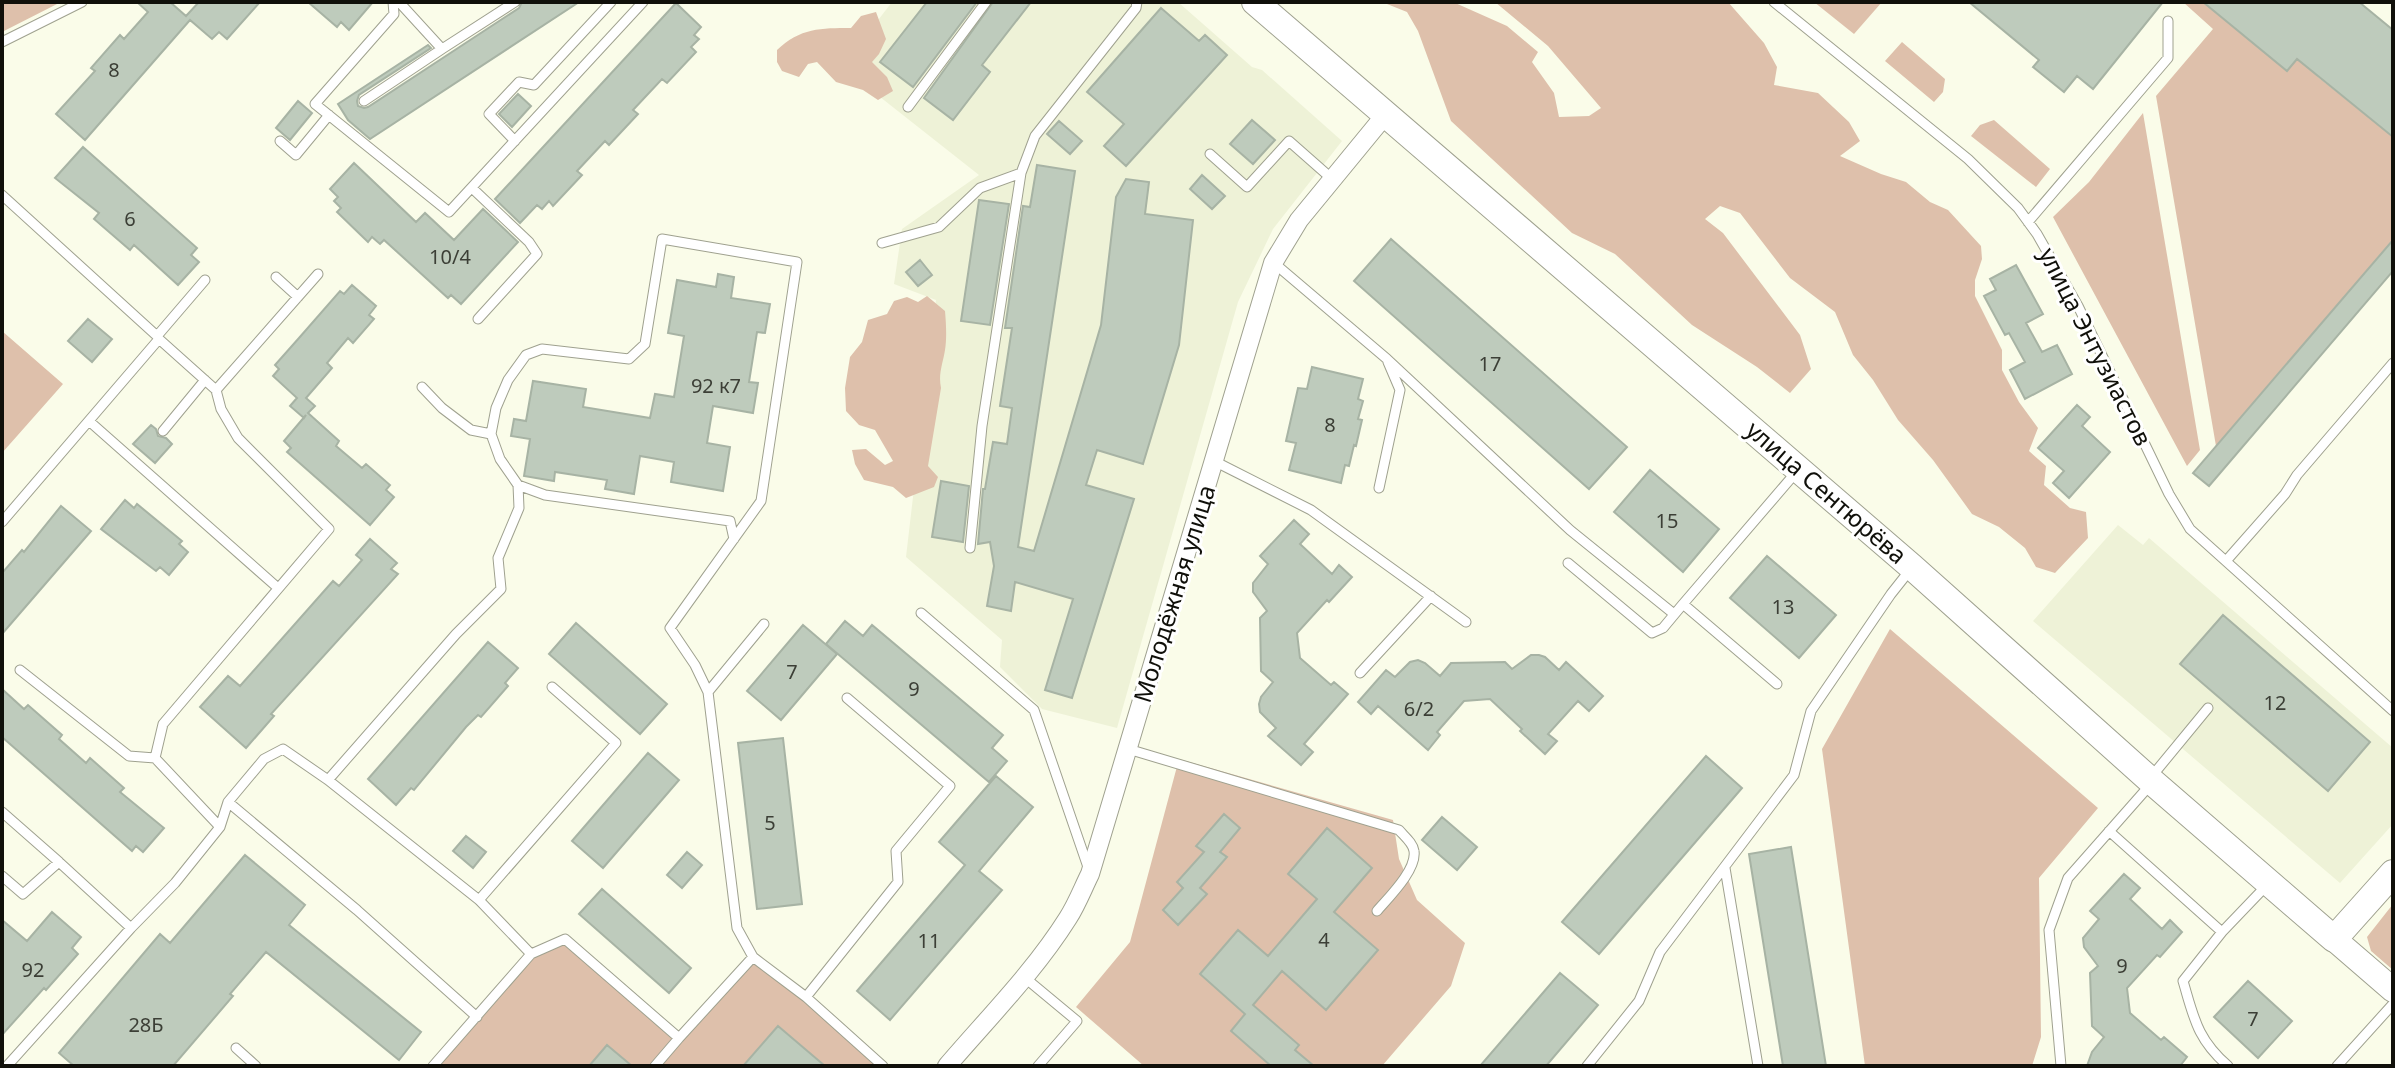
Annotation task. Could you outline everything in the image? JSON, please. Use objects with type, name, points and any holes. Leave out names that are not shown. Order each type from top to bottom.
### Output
[{"type":"main road","name":"улица Сентюрёва","points":[[1255,2],[1912,567],[2151,781],[2334,939]]},
{"type":"main road","points":[[2334,939],[2393,873]]},
{"type":"street","name":"Молодёжная улица","points":[[947,1066],[1024,977],[1069,917],[1090,874],[1273,263],[1299,220],[1386,114]]},
{"type":"street","name":"улица Сентюрёва","points":[[2334,939],[2393,990]]},
{"type":"lane","points":[[2,42],[82,2]]},
{"type":"lane","points":[[396,2],[442,49]]},
{"type":"lane","points":[[396,2],[394,14],[315,104],[449,212],[643,2]]},
{"type":"lane","points":[[364,101],[515,2]]},
{"type":"lane","points":[[515,141],[489,114],[519,82],[534,85],[611,2]]},
{"type":"lane","points":[[908,107],[986,2]]},
{"type":"lane","points":[[970,548],[982,426],[1021,173],[1035,136],[1136,8],[1137,2]]},
{"type":"lane","name":"улица Энтузиастов","points":[[1774,2],[1968,159],[2018,208],[2078,306],[2169,494],[2190,529],[2393,711]]},
{"type":"lane","points":[[2028,222],[2168,58],[2168,21]]},
{"type":"lane","points":[[280,141],[296,155],[329,115]]},
{"type":"lane","points":[[1210,154],[1247,187],[1289,141],[1331,178]]},
{"type":"lane","points":[[882,243],[939,227],[980,188],[1021,173]]},
{"type":"lane","points":[[472,188],[529,242],[537,254],[478,319]]},
{"type":"lane","points":[[2,195],[216,390],[221,409],[238,438],[329,529],[163,724],[155,758]]},
{"type":"lane","points":[[328,780],[447,644],[501,589],[498,558],[519,508],[518,485],[500,459],[491,434],[496,408],[508,380],[526,355],[542,349],[629,359],[645,344],[662,239],[797,262],[761,501],[670,628],[695,665],[708,692],[737,928],[753,957],[806,997],[883,1066]]},
{"type":"lane","points":[[1273,263],[1387,359],[1570,530],[1674,614]]},
{"type":"lane","points":[[216,390],[318,274]]},
{"type":"lane","points":[[276,277],[298,297]]},
{"type":"lane","points":[[2,522],[205,280]]},
{"type":"lane","points":[[1379,488],[1400,390],[1387,359]]},
{"type":"lane","points":[[2226,561],[2393,363]]},
{"type":"lane","points":[[163,431],[205,380]]},
{"type":"lane","points":[[422,387],[442,408],[471,430],[491,434]]},
{"type":"lane","points":[[89,421],[278,588]]},
{"type":"lane","points":[[1214,461],[1311,510],[1466,622]]},
{"type":"lane","points":[[1568,563],[1652,633],[1663,628],[1799,469]]},
{"type":"lane","points":[[518,485],[545,495],[730,521],[734,539]]},
{"type":"lane","points":[[1587,1066],[1639,1001],[1660,952],[1794,775],[1811,711],[1912,567]]},
{"type":"lane","points":[[1360,673],[1431,596]]},
{"type":"lane","points":[[1683,604],[1777,684]]},
{"type":"lane","points":[[921,613],[1034,710],[1090,874]]},
{"type":"lane","points":[[708,692],[764,624]]},
{"type":"lane","points":[[20,670],[129,756],[155,758],[220,827]]},
{"type":"lane","points":[[479,900],[616,743],[552,687]]},
{"type":"lane","points":[[806,997],[898,882],[896,851],[950,786],[847,698]]},
{"type":"lane","points":[[2059,1063],[2049,930],[2068,878],[2151,781],[2208,708]]},
{"type":"lane","points":[[7,1066],[175,883],[220,827],[228,802],[264,759],[283,749],[328,780],[479,900],[531,954]]},
{"type":"lane","points":[[1128,749],[1399,830],[1414,851],[1412,861],[1401,883],[1377,911]]},
{"type":"lane","points":[[228,802],[357,910],[477,1017]]},
{"type":"lane","points":[[2,812],[131,928]]},
{"type":"lane","points":[[2109,831],[2222,932]]},
{"type":"lane","points":[[2,876],[23,894],[59,862]]},
{"type":"lane","points":[[1725,868],[1758,1066]]},
{"type":"lane","points":[[2228,1066],[2211,1051],[2198,1030],[2183,981],[2222,932],[2269,883]]},
{"type":"lane","points":[[433,1066],[531,954],[565,939],[679,1038]]},
{"type":"lane","points":[[655,1066],[753,957]]},
{"type":"lane","points":[[1024,977],[1077,1021],[1038,1066]]},
{"type":"lane","points":[[2337,1066],[2393,1004]]},
{"type":"lane","points":[[236,1048],[256,1066]]},
{"type":"shaded area","points":[[2,2],[61,2],[2,32]]},
{"type":"shaded area","points":[[892,2],[1178,2],[1252,67],[1262,70],[1342,141],[1273,229],[1238,302],[1117,728],[1042,709],[1000,667],[1002,640],[906,557],[936,300],[894,284],[902,229],[979,175],[842,67]]},
{"type":"shaded area","points":[[1382,2],[1453,2],[1507,26],[1538,52],[1532,62],[1554,93],[1559,117],[1589,116],[1601,108],[1548,46],[1495,2],[1728,2],[1764,43],[1777,67],[1774,85],[1818,93],[1849,122],[1860,141],[1840,156],[1906,182],[1930,202],[1948,210],[1981,246],[1982,259],[1975,280],[1975,296],[2002,350],[2002,370],[2019,402],[2038,428],[2029,451],[2046,466],[2044,485],[2070,508],[2086,512],[2088,538],[2055,573],[2036,567],[2025,548],[1999,527],[1972,514],[1933,460],[1898,420],[1853,355],[1835,312],[1790,278],[1740,213],[1720,206],[1705,219],[1723,233],[1800,335],[1811,369],[1790,393],[1757,367],[1692,325],[1615,254],[1572,233],[1451,121],[1418,31],[1407,12]]},
{"type":"shaded area","points":[[1814,2],[1882,2],[1854,34]]},
{"type":"shaded area","points":[[2183,2],[2203,2],[2304,50],[2318,77],[2393,137],[2393,240],[2216,446],[2156,96],[2213,29]]},
{"type":"shaded area","points":[[876,12],[886,39],[872,62],[887,77],[893,91],[878,100],[863,90],[836,82],[817,62],[808,64],[799,77],[782,71],[777,62],[777,50],[794,37],[820,29],[851,28],[861,16]]},
{"type":"shaded area","points":[[1902,42],[1945,79],[1943,92],[1934,102],[1885,61]]},
{"type":"shaded area","points":[[2143,113],[2200,450],[2187,466],[2053,217],[2089,182]]},
{"type":"shaded area","points":[[1994,120],[2050,169],[2036,187],[1971,136],[1980,125]]},
{"type":"shaded area","points":[[927,296],[945,311],[946,320],[941,388],[928,466],[938,477],[934,487],[906,498],[893,487],[864,480],[855,464],[852,450],[866,449],[885,465],[893,461],[875,430],[859,425],[846,411],[845,388],[850,357],[862,342],[868,320],[887,314],[894,301],[907,297],[918,302]]},
{"type":"shaded area","points":[[2,331],[63,384],[2,453]]},
{"type":"shaded area","points":[[2118,525],[2143,545],[2149,538],[2393,748],[2393,824],[2340,883],[2033,621]]},
{"type":"shaded area","points":[[1890,629],[2098,808],[2039,878],[2041,1037],[2032,1066],[1865,1066],[1822,749]]},
{"type":"shaded area","points":[[1179,759],[1393,820],[1399,859],[1417,900],[1465,943],[1451,986],[1382,1066],[1144,1066],[1076,1007],[1130,942]]},
{"type":"shaded area","points":[[2393,904],[2393,970],[2371,951],[2367,937]]},
{"type":"shaded area","points":[[565,939],[679,1038],[753,957],[880,1066],[433,1066],[531,954]]},
{"type":"building","points":[[137,2],[170,2],[186,16],[199,2],[260,2],[227,39],[219,32],[212,39],[190,20],[85,140],[56,114],[95,71],[91,68],[120,35],[124,39],[148,12]]},
{"type":"building","points":[[308,2],[373,2],[349,30],[341,22],[337,27]]},
{"type":"building","points":[[522,2],[579,2],[370,139],[348,120],[338,104],[428,45],[431,48],[359,95],[358,106],[368,107],[519,8]]},
{"type":"building","points":[[927,2],[977,2],[913,87],[880,62]]},
{"type":"building","points":[[993,2],[1031,2],[982,65],[990,72],[953,120],[924,98]]},
{"type":"building","points":[[1969,2],[2163,2],[2093,89],[2077,76],[2064,92],[2033,67],[2039,60]]},
{"type":"building","points":[[2203,2],[2359,2],[2393,30],[2393,137],[2297,59],[2287,71]]},
{"type":"building","points":[[676,3],[701,27],[694,35],[699,39],[691,47],[696,52],[667,83],[662,79],[633,110],[638,114],[609,145],[605,141],[577,171],[582,175],[553,206],[549,201],[542,209],[537,205],[520,223],[495,199]]},
{"type":"building","points":[[1161,8],[1199,41],[1205,35],[1227,55],[1126,166],[1104,146],[1124,124],[1087,92]]},
{"type":"building","points":[[518,94],[531,106],[512,127],[499,114]]},
{"type":"building","points":[[298,101],[312,113],[290,140],[276,128]]},
{"type":"building","points":[[1252,120],[1275,140],[1253,164],[1230,144]]},
{"type":"building","points":[[1059,121],[1082,141],[1070,154],[1047,134]]},
{"type":"building","points":[[83,147],[197,248],[191,255],[199,262],[178,285],[134,245],[130,250],[94,219],[99,213],[55,178]]},
{"type":"building","points":[[354,163],[416,222],[425,213],[454,240],[483,209],[518,242],[461,304],[451,295],[448,298],[384,240],[380,244],[372,237],[368,242],[337,212],[341,208],[334,201],[338,197],[330,189]]},
{"type":"building","points":[[1037,165],[1075,171],[1018,547],[1034,551],[1101,325],[1116,197],[1126,179],[1149,182],[1145,214],[1193,220],[1179,345],[1143,464],[1097,450],[1086,485],[1134,499],[1072,698],[1045,690],[1073,599],[1015,582],[1011,611],[987,606],[994,566],[990,542],[978,544],[983,489],[993,442],[1007,444],[1012,408],[1000,406],[1012,328],[1005,328],[1023,206],[1030,207]]},
{"type":"building","points":[[1202,175],[1225,196],[1212,209],[1190,189]]},
{"type":"building","points":[[979,200],[1009,204],[990,325],[961,321]]},
{"type":"building","points":[[1391,239],[1627,447],[1589,489],[1354,281]]},
{"type":"building","points":[[2393,240],[2393,271],[2209,486],[2193,473]]},
{"type":"building","points":[[920,260],[932,275],[918,286],[906,272]]},
{"type":"building","points":[[2016,265],[2043,314],[2026,323],[2042,352],[2057,345],[2072,374],[2025,399],[2010,370],[2025,362],[2009,333],[2005,335],[1984,296],[1996,290],[1990,279]]},
{"type":"building","points":[[718,274],[734,277],[731,298],[770,304],[765,333],[757,332],[749,382],[758,383],[753,413],[713,406],[707,443],[730,447],[723,491],[671,482],[674,462],[640,456],[634,494],[605,489],[607,480],[555,472],[554,481],[524,476],[530,439],[511,436],[514,419],[526,421],[533,381],[586,389],[583,407],[650,418],[655,394],[674,397],[684,336],[668,333],[677,280],[716,287]]},
{"type":"building","points":[[352,285],[376,306],[369,315],[374,319],[353,343],[348,338],[327,363],[332,368],[306,398],[315,406],[308,413],[339,441],[336,446],[362,468],[366,464],[390,485],[386,490],[394,497],[370,525],[287,452],[291,448],[284,441],[304,418],[290,406],[297,398],[273,376],[279,369],[275,365],[340,291],[344,294]]},
{"type":"building","points":[[88,319],[112,339],[92,362],[68,341]]},
{"type":"building","points":[[1312,367],[1363,379],[1358,399],[1363,401],[1358,419],[1362,420],[1356,446],[1349,466],[1345,465],[1341,483],[1289,470],[1296,443],[1286,441],[1298,388],[1307,389]]},
{"type":"building","points":[[2077,405],[2090,417],[2082,426],[2110,452],[2069,498],[2053,483],[2064,471],[2038,448]]},
{"type":"building","points":[[151,425],[158,436],[172,444],[155,463],[133,444]]},
{"type":"building","points":[[1650,470],[1719,529],[1683,572],[1614,512]]},
{"type":"building","points":[[941,481],[969,486],[963,542],[932,537]]},
{"type":"building","points":[[125,500],[134,508],[137,504],[182,541],[179,544],[188,552],[169,575],[160,567],[156,571],[101,529]]},
{"type":"building","points":[[61,506],[91,531],[2,634],[2,573],[22,550],[24,552]]},
{"type":"building","points":[[1294,520],[1309,534],[1300,544],[1332,574],[1339,565],[1352,577],[1297,633],[1300,658],[1331,685],[1334,682],[1348,694],[1304,744],[1313,752],[1301,765],[1268,736],[1276,728],[1260,712],[1261,697],[1273,682],[1261,671],[1260,618],[1267,611],[1253,592],[1253,583],[1268,564],[1260,556]]},
{"type":"building","points":[[370,539],[397,563],[391,569],[398,574],[271,714],[274,716],[246,748],[200,707],[228,676],[240,686],[333,581],[339,586],[362,560],[356,555]]},
{"type":"building","points":[[1767,556],[1836,615],[1799,658],[1730,598]]},
{"type":"building","points":[[2223,615],[2370,742],[2328,791],[2180,664]]},
{"type":"building","points":[[845,621],[863,636],[872,625],[1003,735],[992,748],[1007,761],[989,782],[826,644]]},
{"type":"building","points":[[576,623],[667,704],[640,734],[549,654]]},
{"type":"building","points":[[803,625],[837,654],[781,720],[747,691]]},
{"type":"building","points":[[488,642],[518,668],[505,683],[508,686],[481,717],[478,715],[466,727],[414,790],[411,788],[396,805],[368,779]]},
{"type":"building","points":[[1531,655],[1545,657],[1559,670],[1566,662],[1603,696],[1589,711],[1578,701],[1548,734],[1557,741],[1545,754],[1490,699],[1464,701],[1437,732],[1440,735],[1428,750],[1378,706],[1371,714],[1358,702],[1386,670],[1395,677],[1410,662],[1418,660],[1425,663],[1440,676],[1451,663],[1505,662],[1512,669]]},
{"type":"building","points":[[2,689],[24,709],[28,705],[62,735],[59,739],[86,763],[90,758],[124,788],[120,792],[164,828],[143,852],[136,846],[132,851],[2,737]]},
{"type":"building","points":[[783,738],[802,904],[757,909],[738,743]]},
{"type":"building","points":[[648,753],[679,780],[603,868],[572,841]]},
{"type":"building","points":[[1706,756],[1742,788],[1599,954],[1562,922]]},
{"type":"building","points":[[996,776],[1033,807],[979,871],[1002,890],[890,1020],[857,991],[965,865],[939,842]]},
{"type":"building","points":[[1224,814],[1240,828],[1220,852],[1227,857],[1200,888],[1207,894],[1178,925],[1163,910],[1183,888],[1177,882],[1204,852],[1196,846]]},
{"type":"building","points":[[1442,817],[1477,847],[1457,870],[1422,840]]},
{"type":"building","points":[[1327,828],[1372,868],[1334,912],[1378,950],[1326,1010],[1282,971],[1253,1005],[1299,1045],[1295,1050],[1314,1066],[1271,1066],[1231,1031],[1245,1014],[1200,974],[1238,930],[1268,956],[1317,899],[1288,874]]},
{"type":"building","points":[[466,836],[486,852],[473,868],[453,851]]},
{"type":"building","points":[[1791,847],[1826,1066],[1783,1066],[1749,854]]},
{"type":"building","points":[[687,852],[702,865],[682,888],[667,875]]},
{"type":"building","points":[[245,855],[305,905],[289,925],[421,1032],[399,1060],[266,952],[173,1066],[74,1066],[59,1053],[160,934],[170,943]]},
{"type":"building","points":[[2124,874],[2140,888],[2130,899],[2162,929],[2170,920],[2182,932],[2127,988],[2130,1013],[2161,1040],[2164,1037],[2187,1057],[2180,1066],[2087,1066],[2092,1052],[2104,1037],[2092,1026],[2090,973],[2098,966],[2084,947],[2083,938],[2099,919],[2090,911]]},
{"type":"building","points":[[602,889],[691,968],[669,993],[579,914]]},
{"type":"building","points":[[52,912],[81,937],[72,948],[78,954],[2,1035],[2,920],[27,941]]},
{"type":"building","points":[[1560,973],[1598,1005],[1546,1066],[1480,1066]]},
{"type":"building","points":[[2248,981],[2292,1021],[2258,1058],[2214,1017]]},
{"type":"building","points":[[778,1026],[825,1066],[743,1066]]},
{"type":"building","points":[[607,1045],[632,1066],[589,1066]]}]
